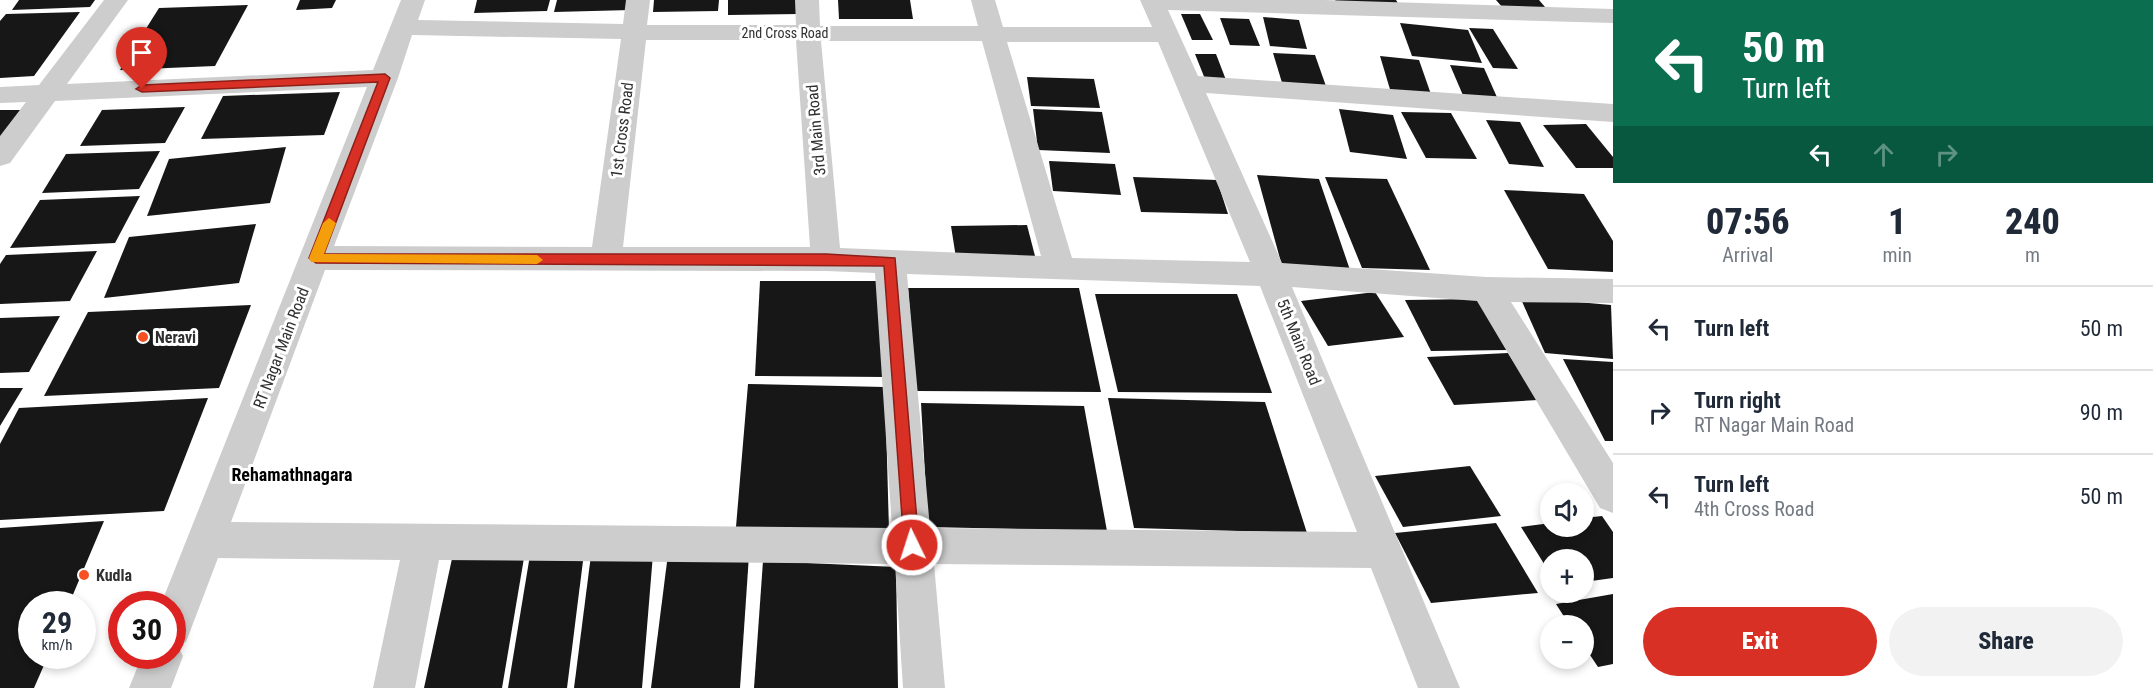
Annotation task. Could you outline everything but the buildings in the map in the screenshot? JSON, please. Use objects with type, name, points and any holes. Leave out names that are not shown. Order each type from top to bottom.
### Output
[{"type":"street","points":[[0,156],[116,0]]},
{"type":"street","name":"1st Cross Road","points":[[606,260],[638,0]]},
{"type":"street","name":"3rd Main Road","points":[[807,0],[826,259]]},
{"type":"street","points":[[983,0],[1060,269]]},
{"type":"street","points":[[1152,1],[1613,16]]},
{"type":"street","name":"5th Main Road","points":[[1152,1],[1271,274],[1439,688]]},
{"type":"street","name":"2nd Cross Road","points":[[409,13],[633,32],[1167,35]]},
{"type":"street","name":"RT Nagar Main Road","points":[[186,591],[409,13]]},
{"type":"street","points":[[0,95],[385,78]]},
{"type":"street","points":[[1190,84],[1613,113]]},
{"type":"street","points":[[316,258],[826,259],[1060,269],[1271,274],[1486,289],[1613,291]]},
{"type":"street","points":[[890,261],[924,688]]},
{"type":"street","points":[[1486,289],[1613,496]]},
{"type":"street","points":[[205,540],[1383,550]]},
{"type":"street","points":[[394,688],[423,541]]},
{"type":"street","points":[[150,688],[157,669]]},
{"type":"slow traffic","points":[[329,223],[316,258],[537,260]]},
{"type":"place","name":"Neravi","points":[[143,337]]},
{"type":"place","name":"Kudla","points":[[84,575]]},
{"type":"district","name":"Rehamathnagara","points":[[292,474]]},
{"type":"route","points":[[142,89],[385,78],[316,258],[890,261],[912,545]]}]
